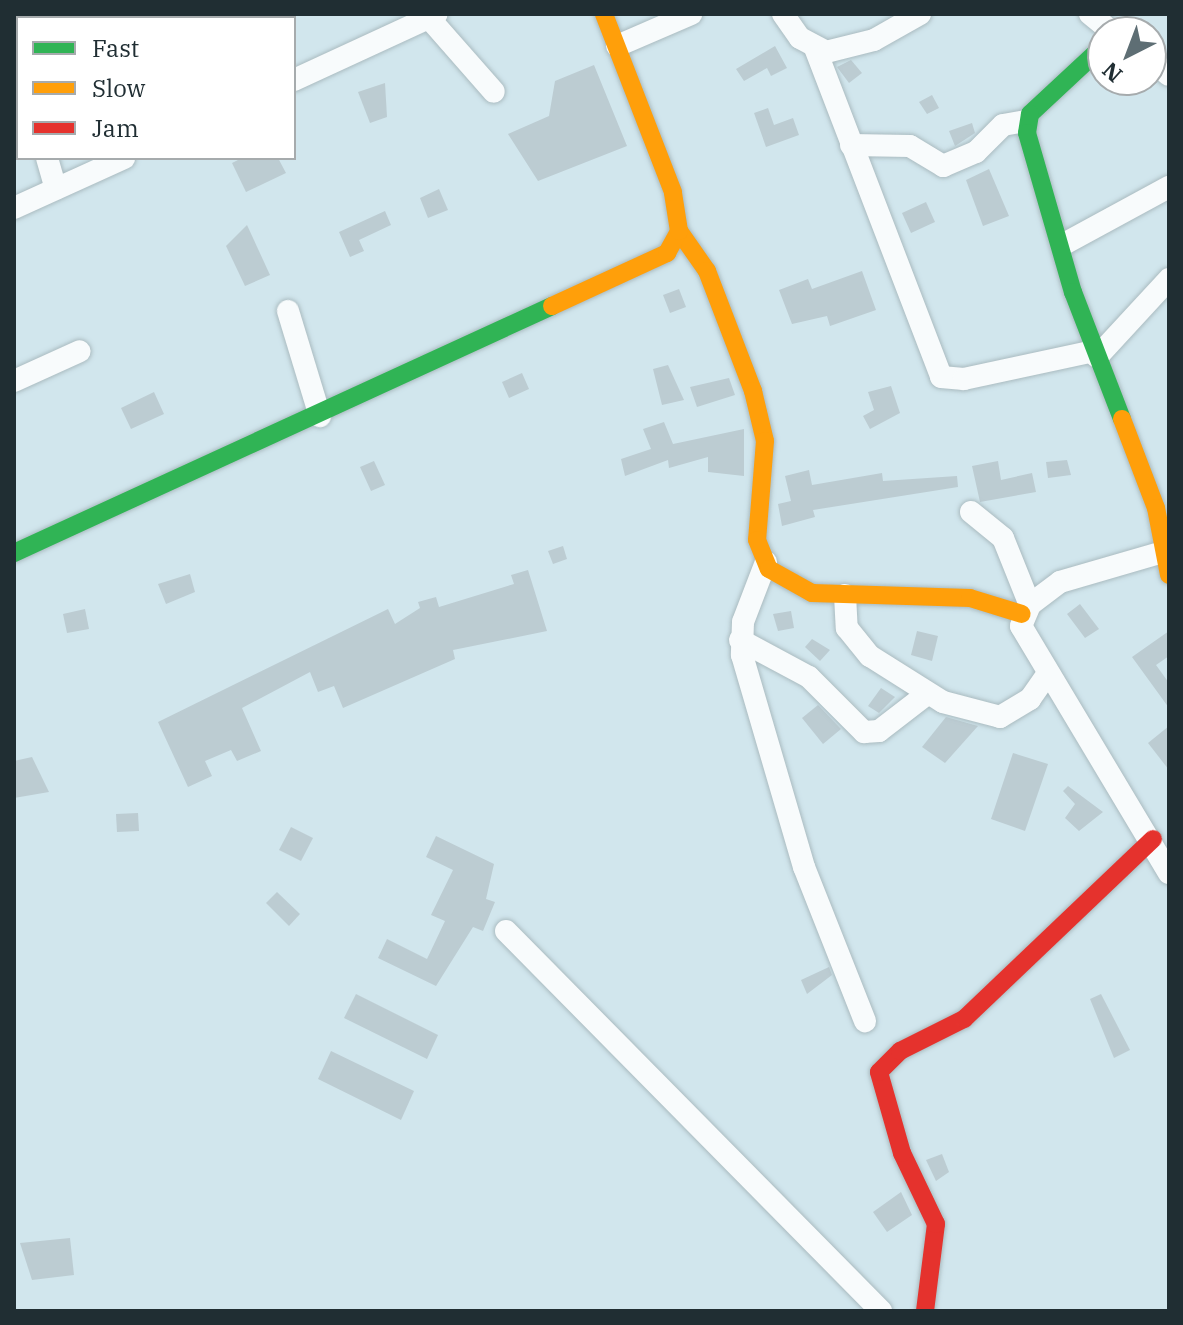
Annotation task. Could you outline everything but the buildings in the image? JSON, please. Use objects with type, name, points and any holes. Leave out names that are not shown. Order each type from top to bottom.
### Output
[{"type":"street","points":[[604,14],[673,192],[679,231],[707,271],[753,391],[765,441],[757,540],[766,562],[792,587],[845,595],[970,598],[1026,610]]},
{"type":"street","points":[[617,46],[691,14]]},
{"type":"street","points":[[783,14],[807,43],[851,145],[941,377],[964,379],[1096,354],[1169,279]]},
{"type":"street","points":[[806,14],[807,43]]},
{"type":"street","points":[[807,43],[874,40],[920,14]]},
{"type":"street","points":[[296,79],[433,16],[494,92]]},
{"type":"street","points":[[851,145],[910,146],[943,166],[976,152],[1003,125],[1026,121],[1087,57]]},
{"type":"street","points":[[1026,121],[1096,354],[1138,455],[1165,546],[1169,575]]},
{"type":"street","points":[[48,160],[56,189]]},
{"type":"street","points":[[14,208],[120,160]]},
{"type":"street","points":[[1062,245],[1169,187]]},
{"type":"street","points":[[14,553],[643,268],[667,253],[679,231]]},
{"type":"street","points":[[288,311],[320,416]]},
{"type":"street","points":[[14,381],[80,351]]},
{"type":"street","points":[[971,512],[1003,538],[1026,610],[1024,637],[1160,843],[1169,873]]},
{"type":"street","points":[[1026,610],[1060,582],[1165,546]]},
{"type":"street","points":[[766,562],[740,640],[787,816],[865,1021]]},
{"type":"street","points":[[845,595],[855,640],[927,694],[1000,717],[1030,699],[1048,673]]},
{"type":"street","points":[[740,640],[809,677],[864,732],[879,731],[927,694]]},
{"type":"street","points":[[925,1311],[936,1224],[902,1153],[879,1072],[900,1051],[964,1019],[1160,843]]},
{"type":"street","points":[[506,931],[881,1311]]},
{"type":"traffic: fast","points":[[1087,61],[1030,114],[1027,133],[1073,292],[1122,419]]},
{"type":"traffic: fast","points":[[14,553],[552,306]]},
{"type":"traffic: slow","points":[[552,306],[667,253],[679,231],[673,192],[604,14]]},
{"type":"traffic: slow","points":[[679,231],[707,271],[753,391],[765,441],[757,540],[769,569],[812,593],[970,598],[1022,614]]},
{"type":"traffic: slow","points":[[1122,419],[1156,508],[1169,575]]},
{"type":"traffic: jam","points":[[925,1311],[936,1224],[902,1153],[879,1072],[900,1051],[964,1019],[1153,839]]}]
